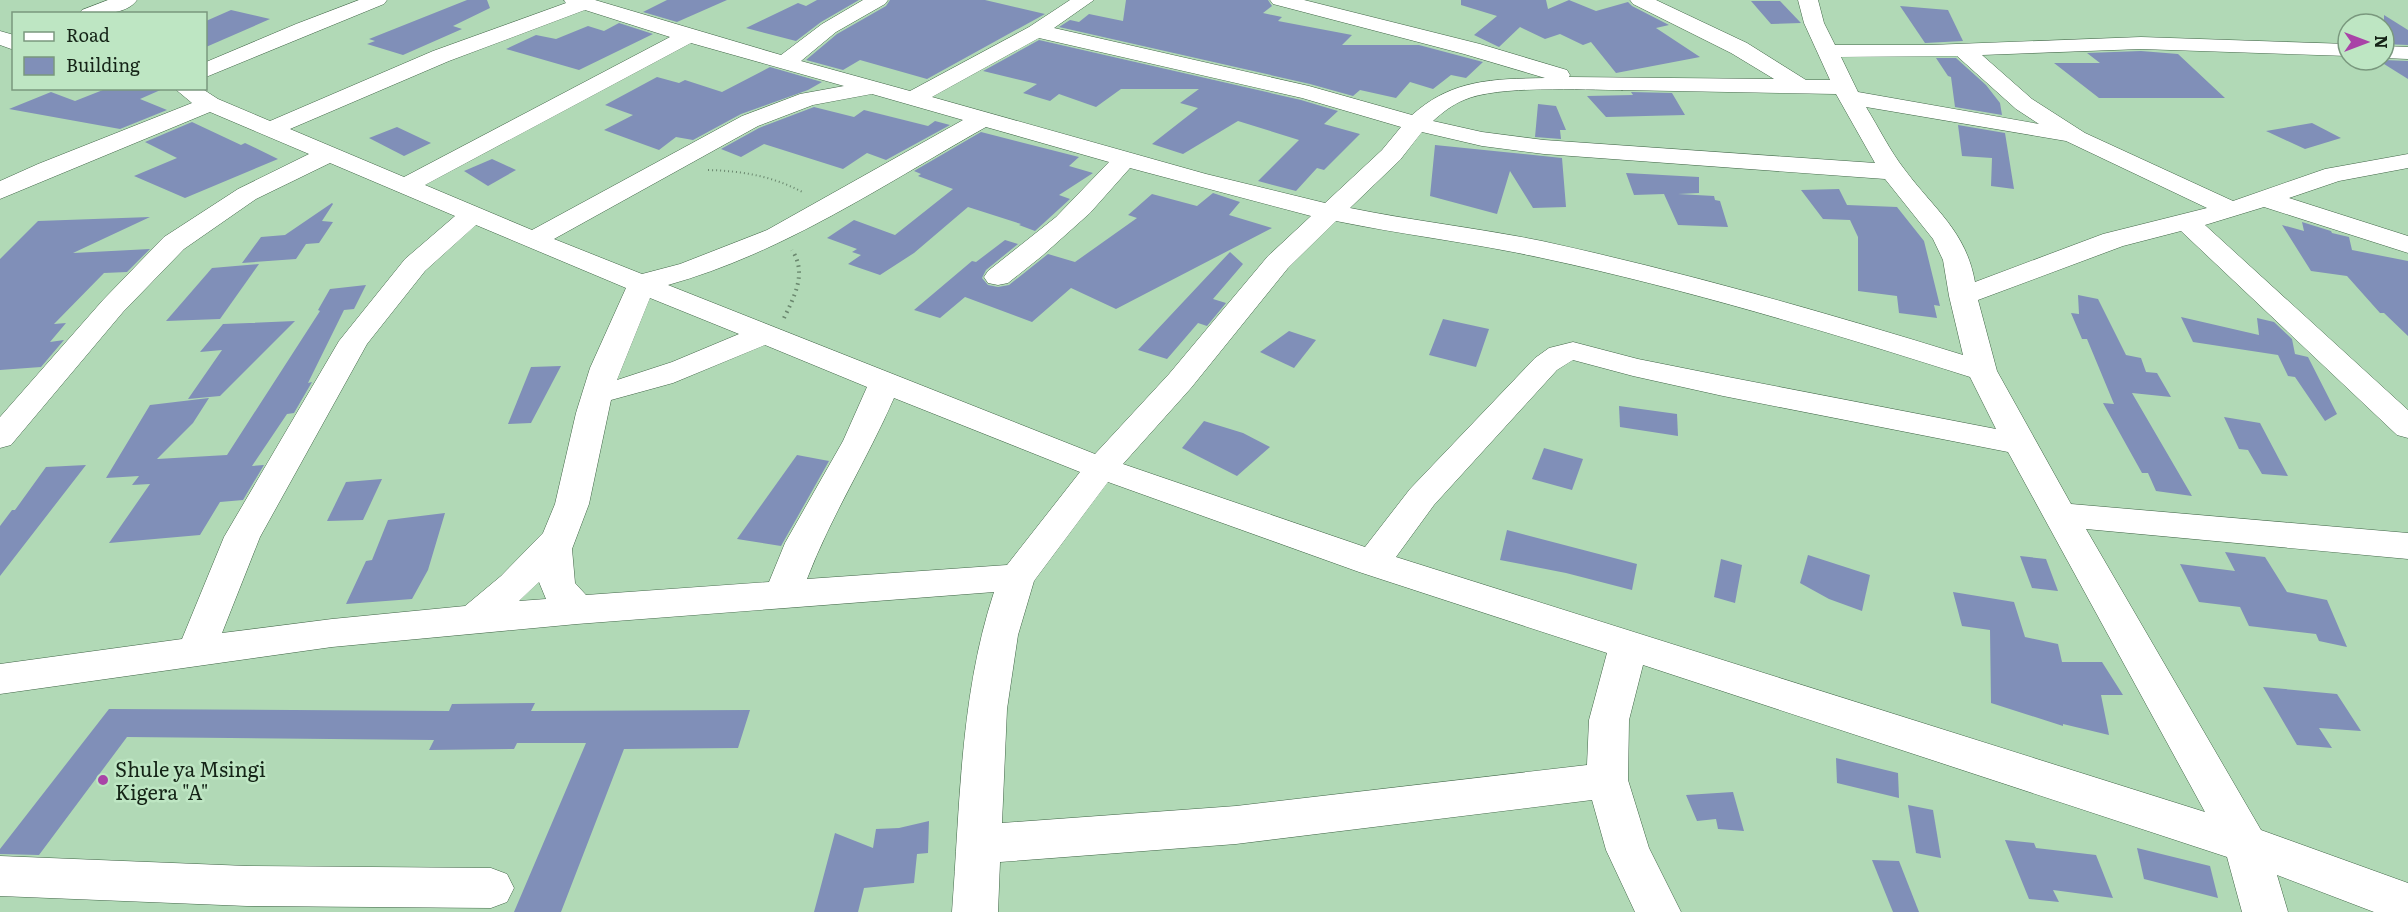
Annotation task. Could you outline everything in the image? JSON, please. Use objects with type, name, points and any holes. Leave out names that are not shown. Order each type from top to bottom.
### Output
[{"type":"street","points":[[94,12],[127,0]]},
{"type":"street","points":[[207,70],[377,0]]},
{"type":"street","points":[[784,63],[829,28],[878,0]]},
{"type":"street","points":[[913,98],[1036,31],[1084,0]]},
{"type":"street","points":[[1280,0],[1472,49],[1586,83]]},
{"type":"street","points":[[1640,0],[1739,48],[1802,87]]},
{"type":"street","points":[[1808,0],[1814,23],[1846,92],[1893,172],[1946,237],[1958,260],[1963,296],[1982,371],[2020,444],[2245,844],[2265,912]]},
{"type":"street","points":[[272,129],[441,56],[580,2],[687,36],[1125,159],[1329,212],[1539,249],[1725,293],[1982,371]]},
{"type":"street","points":[[615,13],[644,3]]},
{"type":"street","points":[[305,4],[328,19]]},
{"type":"street","points":[[1036,31],[1309,93],[1416,124],[1482,140],[1544,147],[1893,172]]},
{"type":"street","points":[[405,186],[687,36]]},
{"type":"street","points":[[1827,51],[1963,50],[2141,43],[2336,50]]},
{"type":"street","points":[[1963,50],[2024,104],[2077,138],[2232,210]]},
{"type":"street","points":[[975,912],[987,709],[999,635],[1017,577],[1101,468],[1180,381],[1278,262],[1391,155],[1416,124],[1442,102],[1458,94],[1477,89],[1586,83],[1802,87],[1846,92],[2077,138]]},
{"type":"street","points":[[533,240],[701,146],[770,112],[808,99],[874,89]]},
{"type":"street","points":[[0,191],[197,96],[533,240],[1101,468],[1372,562],[2245,844],[2408,904]]},
{"type":"street","points":[[642,283],[690,270],[776,236],[822,212],[984,118]]},
{"type":"street","points":[[0,438],[113,306],[174,243],[247,194],[329,154]]},
{"type":"street","points":[[998,277],[1074,216],[1101,189],[1125,159]]},
{"type":"street","points":[[1963,296],[2113,240],[2232,210],[2334,174],[2408,161]]},
{"type":"street","points":[[2265,199],[2408,246]]},
{"type":"street","points":[[196,652],[242,537],[354,341],[415,265],[473,214]]},
{"type":"street","points":[[2186,221],[2408,428]]},
{"type":"street","points":[[577,610],[562,594],[557,582],[554,549],[572,504],[597,393],[605,368],[642,283]]},
{"type":"street","points":[[597,393],[627,388],[656,379],[765,334]]},
{"type":"street","points":[[1372,562],[1422,496],[1546,364],[1560,354],[1573,351],[1723,386],[2020,444]]},
{"type":"street","points":[[783,594],[803,543],[859,441],[885,382]]},
{"type":"street","points":[[2060,515],[2408,546]]},
{"type":"street","points":[[475,620],[514,585],[556,541]]},
{"type":"street","points":[[0,679],[332,633],[577,610],[1017,577]]},
{"type":"street","points":[[1628,646],[1609,720],[1607,780],[1628,850],[1658,912]]},
{"type":"street","points":[[978,844],[1236,825],[1607,780]]},
{"type":"street","points":[[0,876],[247,886],[490,888]]},
{"type":"path","points":[[656,172],[706,170],[753,172],[783,182],[802,192],[817,203],[822,212]]},
{"type":"path","points":[[765,334],[782,322],[802,271],[795,253],[776,236]]},
{"type":"building","points":[[467,0],[487,0],[490,8],[453,26],[462,29],[403,55],[367,44],[375,41],[369,39]]},
{"type":"building","points":[[667,0],[727,0],[677,22],[643,12]]},
{"type":"building","points":[[817,0],[859,0],[821,22],[796,41],[746,28],[798,3],[806,6]]},
{"type":"building","points":[[890,0],[985,0],[1045,14],[927,79],[860,60],[843,70],[806,60],[837,34],[886,6]]},
{"type":"building","points":[[1126,0],[1268,0],[1272,6],[1263,13],[1282,17],[1278,21],[1352,35],[1342,45],[1419,45],[1483,62],[1466,78],[1451,75],[1433,89],[1410,82],[1396,98],[1360,90],[1353,96],[1310,84],[1059,27],[1070,20],[1079,22],[1089,14],[1123,21]]},
{"type":"building","points":[[1461,0],[1546,0],[1548,9],[1569,0],[1596,11],[1628,2],[1669,25],[1656,28],[1700,57],[1616,73],[1591,42],[1583,45],[1560,34],[1545,39],[1520,27],[1499,47],[1474,35],[1497,16],[1461,5]]},
{"type":"building","points":[[1751,1],[1780,1],[1801,23],[1771,24]]},
{"type":"building","points":[[1900,6],[1948,10],[1963,41],[1925,43]]},
{"type":"building","points":[[231,10],[270,19],[207,47],[207,21]]},
{"type":"building","points":[[2396,22],[2408,30],[2408,45],[2396,44]]},
{"type":"building","points":[[619,23],[653,34],[579,70],[506,49],[536,35],[556,39],[588,26],[604,31]]},
{"type":"building","points":[[1039,40],[1301,100],[1338,111],[1324,124],[1360,134],[1324,170],[1317,168],[1296,191],[1258,181],[1299,140],[1238,121],[1183,154],[1152,144],[1198,108],[1180,103],[1199,89],[1121,89],[1096,107],[1059,94],[1050,101],[1023,93],[1037,84],[983,71]]},
{"type":"building","points":[[2141,51],[2178,54],[2225,98],[2099,98],[2054,63],[2100,63],[2087,53]]},
{"type":"building","points":[[1936,58],[1956,58],[1986,85],[2000,103],[2002,115],[1955,107],[1951,77]]},
{"type":"building","points":[[2396,60],[2408,61],[2408,79],[2396,72]]},
{"type":"building","points":[[770,67],[822,82],[808,90],[741,114],[693,140],[676,137],[659,150],[604,130],[633,115],[605,105],[657,77],[679,83],[685,80],[722,92]]},
{"type":"building","points":[[103,90],[160,90],[140,99],[167,110],[120,129],[9,109],[51,92],[75,101]]},
{"type":"building","points":[[1631,92],[1672,93],[1685,115],[1606,117],[1587,96],[1633,95]]},
{"type":"building","points":[[1538,104],[1556,106],[1566,130],[1560,130],[1561,139],[1535,137]]},
{"type":"building","points":[[814,107],[854,117],[864,110],[928,126],[935,121],[950,125],[886,160],[867,153],[843,169],[764,144],[741,157],[721,149],[759,128]]},
{"type":"building","points":[[192,122],[278,159],[185,198],[134,176],[177,158],[145,142]]},
{"type":"building","points":[[2312,123],[2341,138],[2305,149],[2266,131]]},
{"type":"building","points":[[1958,125],[2005,133],[2014,189],[1991,186],[1992,158],[1962,156]]},
{"type":"building","points":[[397,127],[431,143],[404,156],[369,138]]},
{"type":"building","points":[[981,132],[1079,157],[1069,166],[1093,173],[1059,195],[1070,199],[1035,231],[1019,225],[1021,224],[968,207],[914,253],[880,275],[848,264],[861,255],[852,252],[857,249],[827,238],[854,220],[895,235],[953,189],[918,176],[921,174],[914,171]]},
{"type":"building","points":[[1435,145],[1562,158],[1566,207],[1533,208],[1510,171],[1497,214],[1430,196]]},
{"type":"building","points":[[492,159],[516,170],[488,186],[464,171]]},
{"type":"building","points":[[1626,173],[1699,177],[1699,193],[1678,194],[1714,196],[1715,200],[1720,201],[1728,227],[1678,225],[1664,194],[1634,195]]},
{"type":"building","points":[[1839,189],[1847,205],[1897,207],[1924,241],[1940,306],[1934,305],[1937,318],[1899,313],[1897,296],[1858,291],[1858,237],[1850,220],[1823,219],[1801,190]]},
{"type":"building","points":[[1213,193],[1240,202],[1229,215],[1272,228],[1116,309],[1071,288],[1032,322],[965,297],[940,318],[914,310],[972,261],[976,262],[1005,240],[1018,244],[986,270],[982,278],[988,285],[998,287],[1009,285],[1048,254],[1075,262],[1137,218],[1128,215],[1152,194],[1197,206]]},
{"type":"building","points":[[332,203],[322,221],[333,222],[319,243],[306,244],[296,259],[242,263],[261,237],[285,235]]},
{"type":"building","points":[[150,217],[73,253],[150,249],[127,272],[104,273],[54,324],[66,323],[50,342],[64,340],[41,367],[0,370],[0,259],[38,221]]},
{"type":"building","points":[[2302,222],[2349,237],[2352,250],[2408,261],[2408,336],[2384,313],[2380,313],[2347,276],[2311,271],[2282,225],[2304,231]]},
{"type":"building","points":[[1230,252],[1243,264],[1213,299],[1226,303],[1207,326],[1198,323],[1167,359],[1138,350]]},
{"type":"building","points":[[259,264],[220,319],[166,321],[212,268]]},
{"type":"building","points":[[366,285],[354,309],[344,310],[308,383],[312,382],[294,413],[287,414],[252,466],[264,465],[243,500],[220,502],[200,535],[109,543],[150,484],[132,485],[139,476],[106,478],[150,405],[209,398],[193,423],[157,459],[227,455],[320,311],[318,310],[330,289]]},
{"type":"building","points":[[2078,295],[2098,299],[2126,355],[2141,358],[2146,372],[2157,373],[2171,397],[2132,393],[2192,496],[2156,491],[2148,473],[2142,473],[2103,403],[2114,404],[2087,339],[2082,339],[2071,313],[2079,314]]},
{"type":"building","points":[[2181,317],[2259,335],[2257,318],[2274,322],[2292,339],[2295,354],[2308,357],[2337,414],[2325,421],[2295,377],[2288,376],[2278,355],[2193,342]]},
{"type":"building","points":[[1443,319],[1489,329],[1476,367],[1429,355]]},
{"type":"building","points":[[295,321],[220,396],[188,399],[222,350],[200,352],[223,324]]},
{"type":"building","points":[[1289,331],[1316,340],[1294,368],[1260,352]]},
{"type":"building","points":[[561,366],[531,423],[508,424],[531,367]]},
{"type":"building","points":[[1619,406],[1677,414],[1678,436],[1620,427]]},
{"type":"building","points":[[2224,417],[2260,423],[2288,476],[2262,474],[2248,450],[2239,449]]},
{"type":"building","points":[[1204,421],[1243,433],[1270,447],[1237,476],[1182,448]]},
{"type":"building","points":[[1544,448],[1583,459],[1572,490],[1532,479]]},
{"type":"building","points":[[797,455],[829,461],[781,546],[737,539]]},
{"type":"building","points":[[86,465],[0,576],[0,526],[12,510],[15,510],[46,467]]},
{"type":"building","points":[[382,479],[363,520],[327,521],[346,482]]},
{"type":"building","points":[[445,513],[428,570],[412,599],[346,604],[366,561],[372,560],[388,520]]},
{"type":"building","points":[[1507,530],[1637,564],[1632,590],[1566,573],[1500,560]]},
{"type":"building","points":[[2225,552],[2265,557],[2287,592],[2327,600],[2347,647],[2319,641],[2316,634],[2249,626],[2240,607],[2199,602],[2180,564],[2235,571]]},
{"type":"building","points":[[1808,555],[1870,575],[1862,611],[1829,599],[1800,583]]},
{"type":"building","points":[[2020,556],[2046,559],[2058,591],[2032,588]]},
{"type":"building","points":[[1721,559],[1742,565],[1735,603],[1714,597]]},
{"type":"building","points":[[1953,592],[2014,602],[2025,637],[2058,644],[2062,662],[2102,662],[2123,695],[2101,695],[2109,735],[2063,724],[2063,726],[1991,703],[1990,630],[1962,626]]},
{"type":"building","points":[[2263,687],[2337,694],[2361,731],[2319,728],[2332,748],[2297,745]]},
{"type":"building","points":[[535,703],[531,711],[750,710],[738,748],[624,749],[561,912],[514,912],[586,743],[517,743],[514,749],[429,750],[434,740],[127,737],[39,855],[0,854],[0,849],[109,709],[449,711],[452,704]]},
{"type":"building","points":[[1836,758],[1898,773],[1899,798],[1837,783]]},
{"type":"building","points":[[1733,792],[1744,831],[1718,829],[1716,819],[1697,821],[1686,795]]},
{"type":"building","points":[[1908,805],[1933,810],[1941,858],[1916,853]]},
{"type":"building","points":[[929,821],[928,853],[917,854],[914,883],[864,888],[858,912],[814,912],[835,833],[873,848],[876,829],[899,828]]},
{"type":"building","points":[[2005,840],[2034,843],[2036,848],[2096,855],[2113,898],[2053,890],[2059,902],[2029,899]]},
{"type":"building","points":[[2137,848],[2210,866],[2218,898],[2144,879]]},
{"type":"building","points":[[1872,860],[1899,861],[1919,912],[1893,912]]},
{"type":"place","name":"Shule ya Msingi Kigera \"A\"","points":[[103,780]]}]
